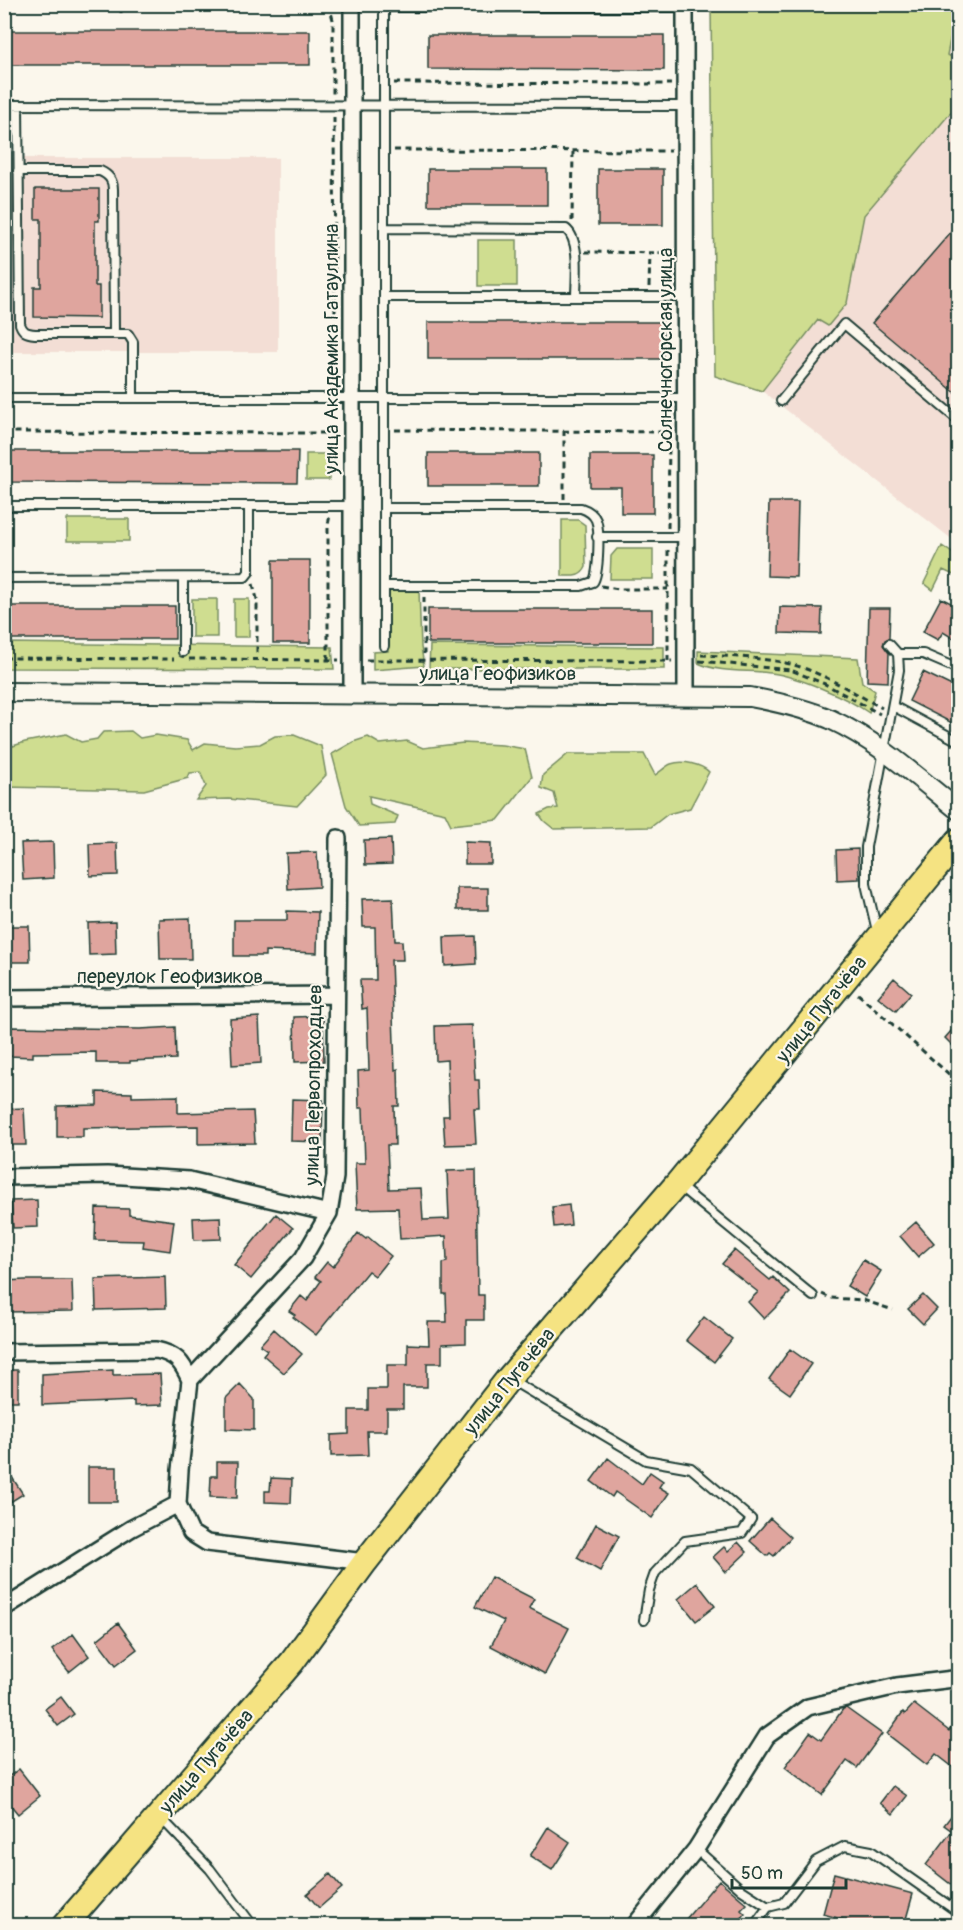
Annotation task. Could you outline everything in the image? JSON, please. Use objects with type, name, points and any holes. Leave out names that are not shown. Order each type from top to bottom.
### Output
[{"type":"main road","name":"улица Пугачёва","points":[[64,1926],[292,1662],[365,1562],[509,1378],[677,1184],[958,841]]},
{"type":"street","name":"улица Академика Гатауллина","points":[[352,4],[352,694]]},
{"type":"street","name":"Солнечногорская улица","points":[[685,6],[686,696]]},
{"type":"street","name":"улица Геофизиков","points":[[4,692],[750,697],[800,708],[847,728],[885,752],[958,810]]},
{"type":"street","name":"улица Первопроходцев","points":[[190,1380],[303,1258],[329,1213],[334,1177],[338,838]]},
{"type":"street","name":"переулок Геофизиков","points":[[4,998],[336,995]]},
{"type":"street","points":[[4,1177],[107,1175],[189,1180],[329,1213]]},
{"type":"street","points":[[4,1353],[156,1350],[171,1353],[184,1366],[190,1380],[178,1504],[191,1533],[207,1543],[365,1562]]},
{"type":"street","points":[[4,1608],[132,1528],[178,1504]]},
{"type":"street","points":[[634,1926],[696,1849],[767,1736],[808,1707],[897,1686],[953,1678],[958,1680]]},
{"type":"lane","points":[[384,646],[384,6],[685,6]]},
{"type":"lane","points":[[4,105],[686,106]]},
{"type":"lane","points":[[18,105],[20,324],[22,330],[35,334],[128,334],[132,338],[134,398]]},
{"type":"lane","points":[[18,171],[100,171],[110,177],[113,182],[114,334]]},
{"type":"lane","points":[[384,228],[562,228],[570,232],[575,239],[576,297]]},
{"type":"lane","points":[[384,297],[686,297]]},
{"type":"lane","points":[[781,401],[844,324],[958,420]]},
{"type":"lane","points":[[4,398],[686,399]]},
{"type":"lane","points":[[4,506],[352,506]]},
{"type":"lane","points":[[4,578],[241,578],[248,574],[249,506]]},
{"type":"lane","points":[[384,508],[581,508],[591,513],[597,522],[597,572],[593,582],[581,586],[384,586]]},
{"type":"lane","points":[[597,537],[686,537]]},
{"type":"lane","points":[[183,578],[183,652]]},
{"type":"lane","points":[[878,938],[867,884],[866,847],[899,670],[898,654],[889,644]]},
{"type":"lane","points":[[898,654],[923,654],[958,669]]},
{"type":"lane","points":[[891,713],[958,741]]},
{"type":"lane","points":[[677,1184],[799,1282],[813,1296]]},
{"type":"lane","points":[[509,1378],[646,1460],[691,1468],[751,1519],[742,1533],[685,1541],[655,1573],[649,1590],[644,1620]]},
{"type":"lane","points":[[158,1816],[210,1869],[253,1926]]},
{"type":"lane","points":[[754,1926],[768,1907],[784,1903],[816,1861],[845,1846],[871,1851],[958,1912]]},
{"type":"lane","points":[[696,1849],[742,1890],[768,1907]]},
{"type":"path","points":[[121,4],[121,13]]},
{"type":"path","points":[[329,4],[333,20],[335,328]]},
{"type":"path","points":[[384,83],[671,84]]},
{"type":"path","points":[[384,150],[671,151]]},
{"type":"path","points":[[570,232],[573,151]]},
{"type":"path","points":[[576,252],[670,253]]},
{"type":"path","points":[[649,297],[650,253]]},
{"type":"path","points":[[384,430],[669,432]]},
{"type":"path","points":[[564,431],[564,508]]},
{"type":"path","points":[[4,432],[336,433],[336,443]]},
{"type":"path","points":[[328,660],[328,525],[332,506]]},
{"type":"path","points":[[248,574],[257,591],[257,653]]},
{"type":"path","points":[[593,582],[613,589],[668,589]]},
{"type":"path","points":[[424,586],[424,654]]},
{"type":"path","points":[[685,658],[730,657],[793,665],[823,676],[891,713]]},
{"type":"path","points":[[685,658],[790,670],[891,713]]},
{"type":"path","points":[[843,981],[958,1082]]},
{"type":"path","points":[[799,1282],[830,1298],[863,1300],[893,1310]]},
{"type":"shaded area","points":[[958,5],[958,59],[946,56]]},
{"type":"shaded area","points":[[958,104],[958,544],[762,391],[819,320],[847,303],[864,215]]},
{"type":"shaded area","points":[[5,158],[278,158],[278,352],[5,352]]},
{"type":"green space","points":[[711,5],[957,5],[947,55],[958,59],[958,104],[864,215],[847,303],[828,326],[818,320],[762,391],[715,376]]},
{"type":"green space","points":[[478,240],[517,240],[517,286],[478,286]]},
{"type":"green space","points":[[306,454],[328,454],[329,480],[306,480]]},
{"type":"green space","points":[[67,519],[129,519],[129,541],[67,541]]},
{"type":"green space","points":[[562,520],[578,520],[585,525],[586,567],[576,576],[562,576]]},
{"type":"green space","points":[[942,546],[958,557],[958,577],[943,570],[933,590],[924,583]]},
{"type":"green space","points":[[617,549],[653,549],[653,579],[610,579],[611,556]]},
{"type":"green space","points":[[387,590],[419,590],[424,666],[373,670],[373,652],[388,651]]},
{"type":"green space","points":[[192,599],[217,599],[217,637],[192,637]]},
{"type":"green space","points":[[234,599],[249,599],[249,637],[234,637]]},
{"type":"green space","points":[[5,643],[332,647],[334,669],[5,668]]},
{"type":"green space","points":[[430,645],[664,647],[664,669],[429,669]]},
{"type":"green space","points":[[698,651],[858,658],[862,682],[875,691],[869,713],[836,695],[794,678],[771,673],[724,670],[706,666],[698,663]]},
{"type":"green space","points":[[131,731],[140,738],[156,735],[187,740],[193,750],[205,743],[235,746],[260,744],[275,736],[294,735],[321,746],[326,775],[297,806],[229,799],[196,800],[206,786],[200,772],[190,773],[188,778],[144,790],[5,787],[5,735],[13,746],[66,734],[81,742],[97,739],[103,732]]},
{"type":"green space","points":[[368,737],[380,744],[407,741],[423,748],[463,743],[525,749],[532,777],[498,820],[451,825],[445,813],[369,796],[370,804],[398,816],[395,824],[359,826],[346,806],[332,754],[353,742]]},
{"type":"green space","points":[[568,754],[644,754],[655,775],[669,765],[681,762],[697,765],[709,772],[690,808],[668,814],[651,827],[554,829],[539,814],[558,808],[554,793],[541,788],[543,775]]},
{"type":"building","points":[[4,31],[310,31],[310,65],[4,65]]},
{"type":"building","points":[[428,35],[664,35],[664,70],[428,69]]},
{"type":"building","points":[[428,169],[547,169],[547,205],[428,205]]},
{"type":"building","points":[[598,169],[663,169],[663,225],[598,225]]},
{"type":"building","points":[[35,189],[99,189],[99,221],[95,221],[95,286],[99,286],[99,318],[34,317],[34,287],[41,287],[41,219],[35,219]]},
{"type":"building","points":[[958,224],[958,395],[872,323]]},
{"type":"building","points":[[428,322],[663,322],[663,359],[428,359]]},
{"type":"building","points":[[4,451],[298,451],[297,483],[4,482]]},
{"type":"building","points":[[428,453],[539,453],[539,486],[428,486]]},
{"type":"building","points":[[590,455],[653,455],[653,513],[621,513],[621,487],[590,487]]},
{"type":"building","points":[[769,502],[798,502],[796,577],[767,576]]},
{"type":"building","points":[[273,560],[310,560],[310,643],[273,643]]},
{"type":"building","points":[[941,598],[955,605],[951,613],[958,617],[958,641],[943,632],[938,640],[923,632]]},
{"type":"building","points":[[4,606],[175,606],[175,639],[4,639]]},
{"type":"building","points":[[780,607],[822,608],[821,634],[779,633]]},
{"type":"building","points":[[869,608],[890,608],[889,638],[883,645],[889,653],[888,682],[867,681]]},
{"type":"building","points":[[428,609],[652,609],[652,643],[428,643]]},
{"type":"building","points":[[923,672],[958,689],[958,726],[909,701]]},
{"type":"building","points":[[391,839],[392,864],[365,865],[364,840]]},
{"type":"building","points":[[53,842],[54,878],[23,880],[21,843]]},
{"type":"building","points":[[465,842],[491,843],[491,864],[465,864]]},
{"type":"building","points":[[117,843],[118,875],[90,876],[89,844]]},
{"type":"building","points":[[858,849],[859,879],[837,880],[836,850]]},
{"type":"building","points":[[317,852],[319,887],[288,889],[286,853]]},
{"type":"building","points":[[457,888],[488,888],[488,910],[457,910]]},
{"type":"building","points":[[393,898],[395,941],[402,941],[403,960],[391,960],[395,1070],[398,1069],[399,1106],[394,1106],[395,1145],[387,1145],[389,1189],[421,1188],[423,1220],[449,1219],[447,1171],[476,1170],[478,1295],[484,1295],[484,1320],[466,1320],[466,1343],[442,1344],[442,1363],[427,1363],[427,1387],[403,1387],[403,1409],[387,1409],[387,1431],[367,1431],[368,1455],[331,1456],[331,1435],[349,1434],[349,1410],[368,1410],[368,1389],[387,1389],[387,1365],[408,1365],[408,1344],[429,1345],[428,1322],[447,1322],[446,1294],[443,1294],[443,1263],[447,1262],[446,1236],[400,1239],[398,1208],[357,1209],[355,1163],[365,1163],[363,1108],[359,1108],[358,1071],[369,1070],[367,1008],[362,1009],[360,980],[376,980],[375,927],[363,927],[362,899]]},
{"type":"building","points":[[287,911],[318,912],[317,953],[265,951],[265,956],[234,956],[234,920],[287,920]]},
{"type":"building","points":[[190,918],[191,959],[160,959],[159,919]]},
{"type":"building","points":[[115,922],[116,954],[89,955],[88,923]]},
{"type":"building","points":[[4,926],[29,926],[30,962],[4,962]]},
{"type":"building","points":[[475,936],[476,964],[445,966],[444,937]]},
{"type":"building","points":[[894,978],[911,993],[896,1011],[878,997]]},
{"type":"building","points":[[323,1016],[324,1061],[295,1062],[294,1017]]},
{"type":"building","points":[[259,1017],[261,1063],[232,1065],[230,1019]]},
{"type":"building","points":[[958,1023],[958,1051],[945,1038]]},
{"type":"building","points":[[472,1025],[475,1080],[479,1080],[480,1109],[474,1109],[476,1144],[445,1145],[443,1116],[449,1116],[447,1060],[436,1061],[435,1026]]},
{"type":"building","points":[[10,1027],[140,1029],[175,1027],[176,1059],[96,1063],[96,1052],[33,1053],[33,1057],[9,1056]]},
{"type":"building","points":[[97,1092],[132,1093],[132,1097],[178,1096],[178,1113],[253,1111],[255,1143],[198,1144],[198,1126],[83,1128],[83,1137],[57,1137],[57,1106],[97,1105]]},
{"type":"building","points":[[292,1099],[323,1100],[322,1142],[291,1141]]},
{"type":"building","points":[[24,1108],[26,1145],[4,1145],[4,1109]]},
{"type":"building","points":[[37,1200],[38,1227],[13,1228],[11,1201]]},
{"type":"building","points":[[569,1205],[571,1225],[554,1227],[552,1207]]},
{"type":"building","points":[[96,1208],[129,1209],[129,1215],[174,1221],[170,1251],[143,1247],[144,1241],[95,1240]]},
{"type":"building","points":[[276,1214],[293,1228],[251,1279],[234,1265]]},
{"type":"building","points":[[220,1217],[221,1239],[194,1240],[193,1218]]},
{"type":"building","points":[[916,1222],[934,1243],[918,1257],[900,1236]]},
{"type":"building","points":[[358,1233],[366,1239],[368,1237],[391,1256],[375,1276],[368,1271],[316,1335],[293,1317],[295,1315],[289,1311],[301,1296],[307,1301],[321,1281],[315,1277],[327,1262],[333,1267]]},
{"type":"building","points":[[734,1250],[770,1280],[773,1277],[790,1293],[764,1319],[748,1302],[758,1292],[722,1264]]},
{"type":"building","points":[[863,1260],[881,1271],[865,1297],[847,1286]]},
{"type":"building","points":[[165,1277],[166,1308],[96,1310],[95,1279]]},
{"type":"building","points":[[72,1280],[73,1311],[4,1312],[4,1281]]},
{"type":"building","points":[[923,1295],[937,1309],[923,1324],[908,1309]]},
{"type":"building","points":[[704,1317],[732,1339],[714,1362],[686,1340]]},
{"type":"building","points":[[274,1329],[302,1354],[284,1373],[263,1355],[267,1350],[260,1345]]},
{"type":"building","points":[[790,1349],[811,1364],[790,1394],[769,1379]]},
{"type":"building","points":[[4,1370],[18,1370],[18,1401],[4,1401]]},
{"type":"building","points":[[113,1370],[113,1375],[160,1374],[162,1405],[134,1406],[134,1401],[42,1405],[42,1374]]},
{"type":"building","points":[[240,1384],[254,1399],[254,1430],[226,1429],[226,1398]]},
{"type":"building","points":[[608,1458],[642,1484],[650,1472],[663,1481],[659,1487],[669,1493],[652,1518],[615,1492],[612,1497],[591,1481]]},
{"type":"building","points":[[217,1462],[238,1462],[237,1498],[210,1497],[211,1476],[217,1476]]},
{"type":"building","points":[[4,1465],[23,1494],[4,1506]]},
{"type":"building","points":[[88,1467],[117,1467],[117,1502],[88,1502]]},
{"type":"building","points":[[271,1478],[292,1479],[291,1503],[265,1502],[265,1491],[270,1491]]},
{"type":"building","points":[[770,1518],[791,1537],[774,1556],[770,1553],[767,1556],[750,1541]]},
{"type":"building","points":[[596,1524],[619,1536],[600,1571],[577,1558]]},
{"type":"building","points":[[738,1542],[747,1552],[726,1572],[713,1557],[724,1547],[728,1551]]},
{"type":"building","points":[[491,1577],[534,1599],[529,1608],[569,1628],[545,1674],[491,1646],[504,1621],[475,1607]]},
{"type":"building","points":[[697,1583],[715,1606],[696,1621],[678,1599]]},
{"type":"building","points":[[118,1623],[137,1649],[116,1665],[97,1640]]},
{"type":"building","points":[[73,1634],[89,1656],[69,1672],[52,1650]]},
{"type":"building","points":[[61,1697],[74,1714],[58,1726],[45,1709]]},
{"type":"building","points":[[914,1704],[949,1731],[958,1718],[958,1771],[936,1754],[927,1765],[887,1734],[903,1712],[905,1714]]},
{"type":"building","points":[[846,1708],[882,1734],[857,1768],[847,1761],[822,1795],[785,1767],[810,1732],[821,1740]]},
{"type":"building","points":[[19,1769],[40,1796],[18,1814],[4,1797],[4,1780]]},
{"type":"building","points":[[893,1786],[907,1796],[893,1814],[880,1803]]},
{"type":"building","points":[[958,1807],[958,1890],[926,1865],[952,1831],[944,1825]]},
{"type":"building","points":[[548,1827],[570,1842],[552,1870],[530,1856]]},
{"type":"building","points":[[834,1873],[913,1894],[904,1926],[867,1926],[823,1914]]},
{"type":"building","points":[[330,1874],[342,1888],[319,1908],[307,1894]]},
{"type":"building","points":[[719,1880],[747,1904],[741,1910],[745,1914],[735,1926],[680,1926]]}]
